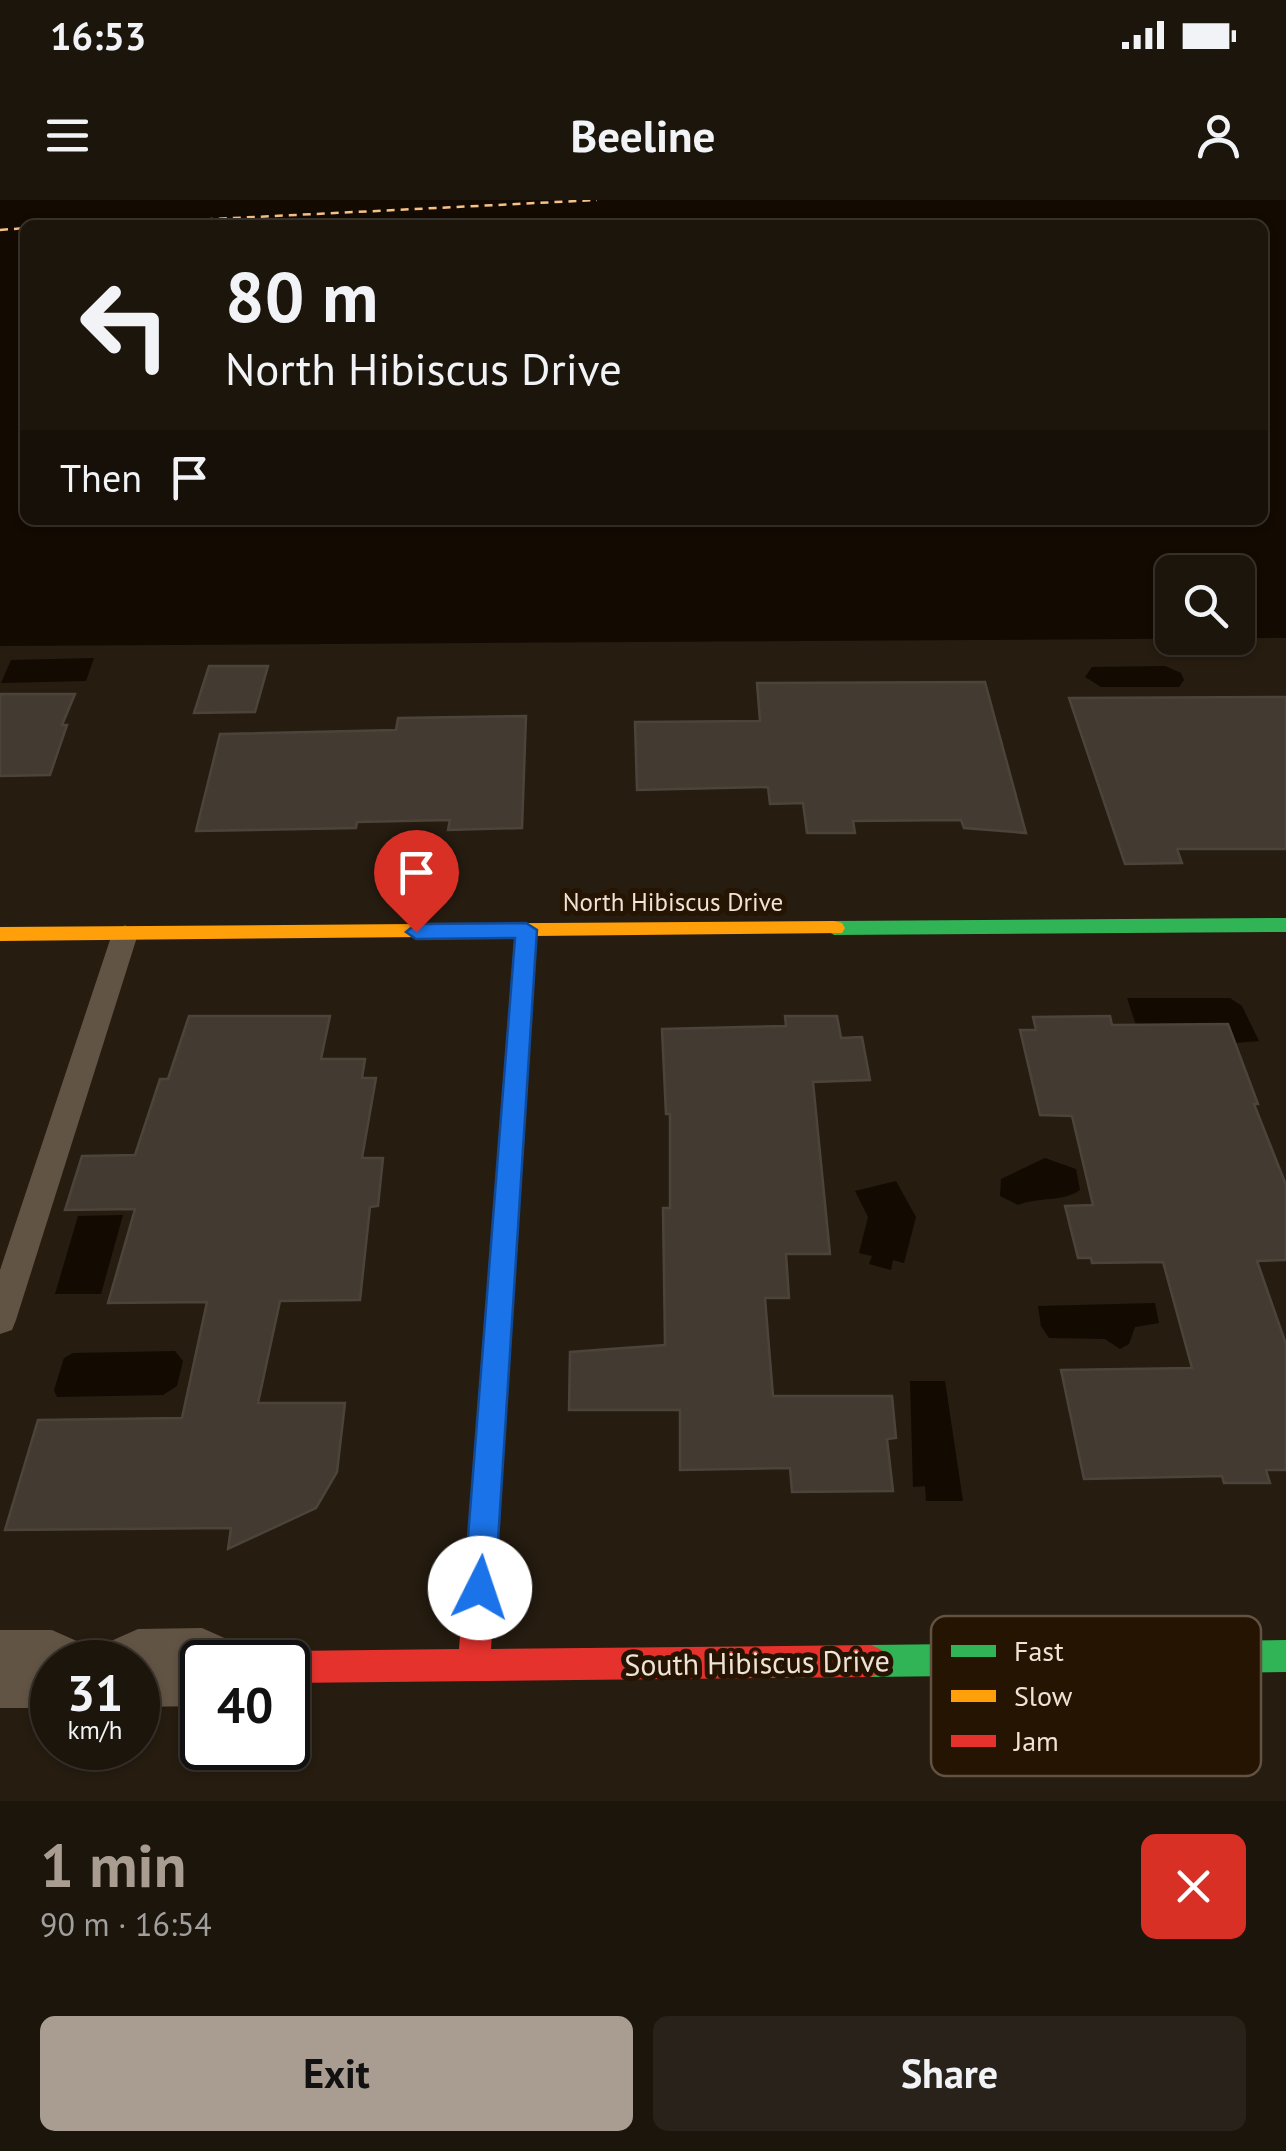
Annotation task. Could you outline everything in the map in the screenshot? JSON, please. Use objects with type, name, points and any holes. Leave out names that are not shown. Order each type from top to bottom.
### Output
[{"type":"street","name":"North Hibiscus Drive","points":[[0,934],[1286,925]]},
{"type":"street","points":[[474,1665],[526,930]]},
{"type":"street","name":"South Hibiscus Drive","points":[[1261,1656],[1286,1656]]},
{"type":"street","name":"South Hibiscus Drive","points":[[310,1667],[931,1660]]},
{"type":"street","points":[[0,1669],[30,1669]]},
{"type":"lane","points":[[0,1320],[125,934]]},
{"type":"shaded area","points":[[0,200],[1286,200],[1286,638],[1255,638],[1255,555],[1155,555],[1155,639],[0,646]]},
{"type":"shaded area","points":[[94,658],[86,681],[1,683],[11,660]]},
{"type":"shaded area","points":[[1165,666],[1181,673],[1184,680],[1179,687],[1101,687],[1085,677],[1092,667]]},
{"type":"shaded area","points":[[1127,998],[1230,998],[1242,1006],[1259,1041],[1235,1043],[1228,1024],[1136,1025]]},
{"type":"shaded area","points":[[1045,1158],[1076,1169],[1080,1190],[1065,1197],[1018,1205],[1000,1196],[1001,1179]]},
{"type":"shaded area","points":[[896,1181],[916,1217],[904,1263],[893,1260],[891,1270],[869,1264],[872,1256],[859,1253],[868,1217],[855,1191]]},
{"type":"shaded area","points":[[123,1215],[101,1294],[55,1294],[78,1216]]},
{"type":"shaded area","points":[[1155,1303],[1159,1323],[1135,1327],[1129,1344],[1120,1349],[1105,1339],[1049,1338],[1041,1326],[1038,1306]]},
{"type":"shaded area","points":[[175,1351],[183,1361],[177,1386],[163,1395],[57,1397],[54,1390],[64,1358],[73,1353]]},
{"type":"shaded area","points":[[910,1381],[945,1381],[963,1501],[926,1501],[925,1486],[913,1487]]},
{"type":"building","points":[[209,666],[268,666],[255,712],[194,713]]},
{"type":"building","points":[[985,682],[1026,833],[964,828],[961,820],[853,821],[855,833],[807,833],[803,803],[770,804],[768,787],[637,790],[635,722],[760,721],[757,683]]},
{"type":"building","points":[[0,694],[75,694],[62,725],[67,725],[50,775],[0,776]]},
{"type":"building","points":[[1286,697],[1286,849],[1177,849],[1182,863],[1125,864],[1069,698]]},
{"type":"building","points":[[526,716],[522,828],[448,830],[450,820],[357,822],[356,828],[196,831],[220,734],[396,730],[398,718]]},
{"type":"building","points":[[189,1016],[330,1016],[321,1059],[365,1059],[362,1078],[376,1078],[362,1158],[383,1158],[378,1206],[370,1207],[360,1300],[280,1301],[258,1403],[345,1403],[337,1472],[316,1508],[228,1549],[231,1528],[5,1530],[38,1420],[182,1418],[207,1302],[108,1303],[135,1209],[65,1210],[82,1156],[135,1155],[160,1079],[168,1079]]},
{"type":"building","points":[[785,1016],[837,1016],[841,1038],[862,1037],[870,1080],[813,1082],[830,1254],[786,1254],[789,1298],[765,1298],[773,1396],[892,1396],[896,1438],[887,1439],[893,1491],[792,1492],[790,1468],[680,1470],[680,1410],[569,1410],[570,1352],[665,1345],[663,1208],[670,1208],[670,1114],[666,1114],[662,1029],[786,1026]]},
{"type":"building","points":[[1110,1016],[1112,1025],[1228,1024],[1286,1185],[1286,1260],[1257,1261],[1286,1344],[1286,1470],[1266,1470],[1270,1483],[1224,1483],[1222,1476],[1084,1479],[1061,1370],[1192,1368],[1163,1262],[1092,1263],[1091,1258],[1078,1258],[1065,1206],[1093,1205],[1072,1116],[1040,1115],[1020,1030],[1036,1030],[1033,1017]]},
{"type":"ferry route","points":[[194,220],[597,200]]},
{"type":"ferry route","points":[[0,230],[20,228]]},
{"type":"traffic: fast","points":[[834,928],[1286,925]]},
{"type":"traffic: fast","points":[[513,1110],[526,931]]},
{"type":"traffic: fast","points":[[1261,1656],[1286,1656]]},
{"type":"traffic: fast","points":[[871,1661],[931,1660]]},
{"type":"traffic: slow","points":[[0,934],[834,928]]},
{"type":"traffic: jam","points":[[474,1665],[513,1110]]},
{"type":"traffic: jam","points":[[310,1667],[871,1661]]},
{"type":"route","points":[[416,932],[526,930],[480,1588]]}]
